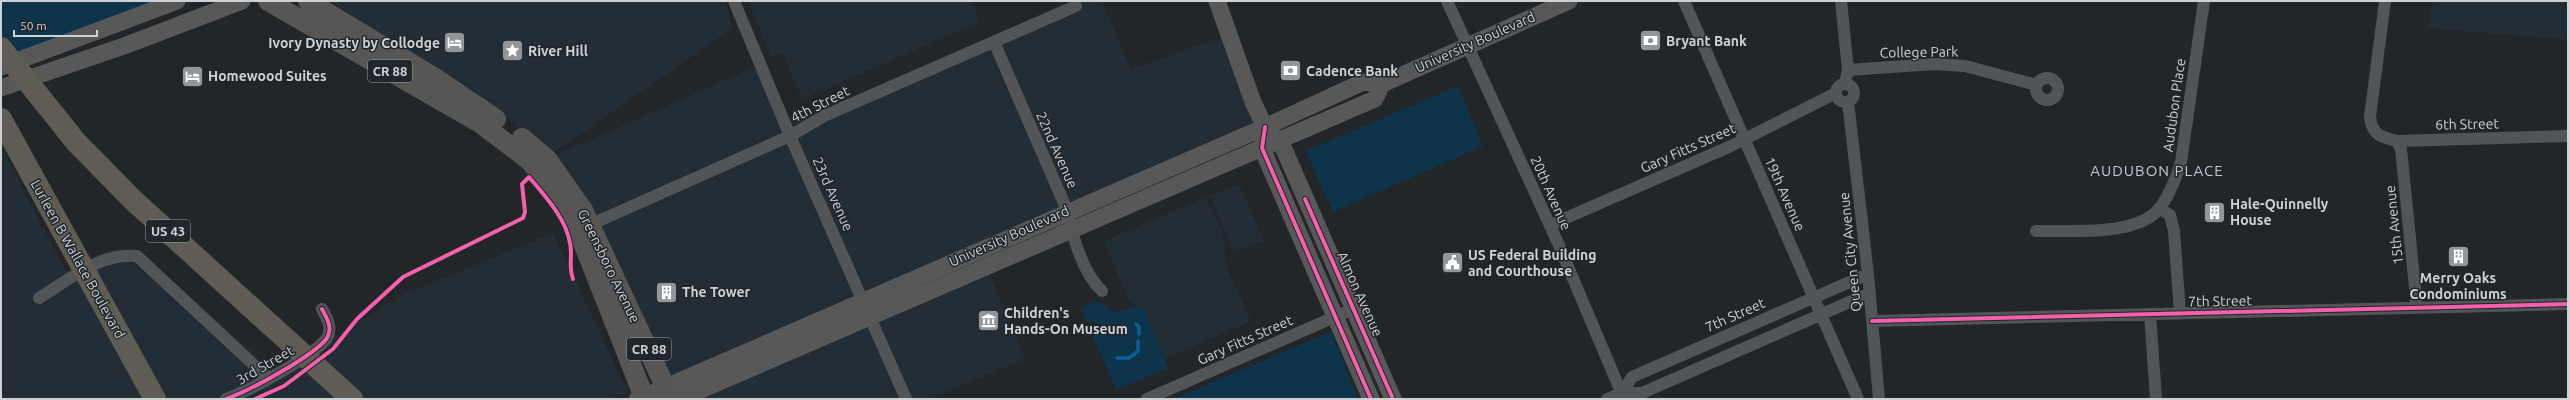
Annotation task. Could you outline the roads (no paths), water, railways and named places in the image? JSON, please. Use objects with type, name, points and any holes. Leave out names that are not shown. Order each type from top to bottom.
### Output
[{"type":"highway","name":"US 43","points":[[1,48],[76,142],[128,194],[352,399]]},
{"type":"highway","name":"Lurleen B Wallace Boulevard","points":[[1,119],[155,399]]},
{"type":"main road","points":[[1,67],[177,1]]},
{"type":"main road","points":[[1,88],[124,46],[242,1]]},
{"type":"main road","name":"Greensboro Avenue","points":[[268,1],[480,123],[510,144],[530,161],[585,227],[643,398]]},
{"type":"main road","name":"Almon Avenue","points":[[1217,1],[1253,102],[1265,126],[1280,141],[1355,308],[1393,399]]},
{"type":"main road","name":"University Boulevard","points":[[672,395],[863,300],[1363,82],[1382,84],[1569,1]]},
{"type":"main road","name":"Greensboro Avenue","points":[[313,3],[436,78],[519,135],[547,159],[562,177],[585,227],[672,395]]},
{"type":"main road","name":"University Boulevard","points":[[643,398],[672,395],[871,318],[1375,99],[1382,84]]},
{"type":"main road","points":[[1265,126],[1262,148],[1371,399]]},
{"type":"street","name":"23rd Avenue","points":[[734,1],[790,136],[906,399]]},
{"type":"street","name":"20th Avenue","points":[[1447,1],[1550,225],[1623,396]]},
{"type":"street","name":"19th Avenue","points":[[1684,1],[1858,399]]},
{"type":"street","points":[[1841,1],[1848,70],[1845,84],[1840,86],[1836,94],[1840,100],[1848,102]]},
{"type":"street","name":"Audubon Place","points":[[2036,231],[2125,227],[2140,223],[2159,208],[2173,186],[2181,162],[2204,1]]},
{"type":"street","name":"6th Street","points":[[2385,1],[2370,117],[2371,129],[2382,138],[2397,140],[2568,136]]},
{"type":"street","name":"4th Street","points":[[585,227],[790,136],[824,116],[1076,6]]},
{"type":"street","name":"22nd Avenue","points":[[994,42],[1068,210],[1072,231],[1093,282],[1102,291]]},
{"type":"street","name":"College Park","points":[[1848,70],[1935,64],[1965,66],[2037,85]]},
{"type":"street","name":"Queen City Avenue","points":[[1845,84],[1851,86],[1854,92],[1852,98],[1848,102],[1870,293],[1879,399]]},
{"type":"street","name":"Gary Fitts Street","points":[[1550,225],[1744,139],[1836,94]]},
{"type":"street","name":"15th Avenue","points":[[2397,140],[2401,149],[2417,308]]},
{"type":"street","points":[[2159,208],[2170,215],[2174,231],[2180,313]]},
{"type":"street","points":[[39,298],[95,264],[112,256],[136,256],[268,378]]},
{"type":"street","name":"7th Street","points":[[1623,396],[1632,377],[1868,274]]},
{"type":"street","points":[[1607,399],[1642,393],[1870,293]]},
{"type":"street","name":"7th Street","points":[[1872,321],[2568,304]]},
{"type":"street","name":"Gary Fitts Street","points":[[1148,399],[1355,308]]},
{"type":"street","name":"3rd Street","points":[[226,399],[290,368],[327,338],[330,327],[322,309]]},
{"type":"street","points":[[2150,314],[2156,399]]},
{"type":"waterway","points":[[1136,324],[1139,327],[1139,334]]},
{"type":"waterway","points":[[1117,358],[1129,358],[1138,351],[1138,341]]},
{"type":"place","name":"Bryant Bank","points":[[1650,41]]},
{"type":"place","name":"Ivory Dynasty by Collodge","points":[[455,43]]},
{"type":"place","name":"River Hill","points":[[513,51]]},
{"type":"place","name":"Cadence Bank","points":[[1291,71]]},
{"type":"place","name":"Homewood Suites","points":[[193,76]]},
{"type":"place","name":"Hale-Quinnelly House","points":[[2215,212]]},
{"type":"place","name":"Merry Oaks Condominiums","points":[[2458,256]]},
{"type":"place","name":"US Federal Building and Courthouse","points":[[1452,263]]},
{"type":"place","name":"The Tower","points":[[666,292]]},
{"type":"place","name":"Children's Hands-On Museum","points":[[988,321]]},
{"type":"district","name":"AUDUBON PLACE","points":[[2157,171]]}]
